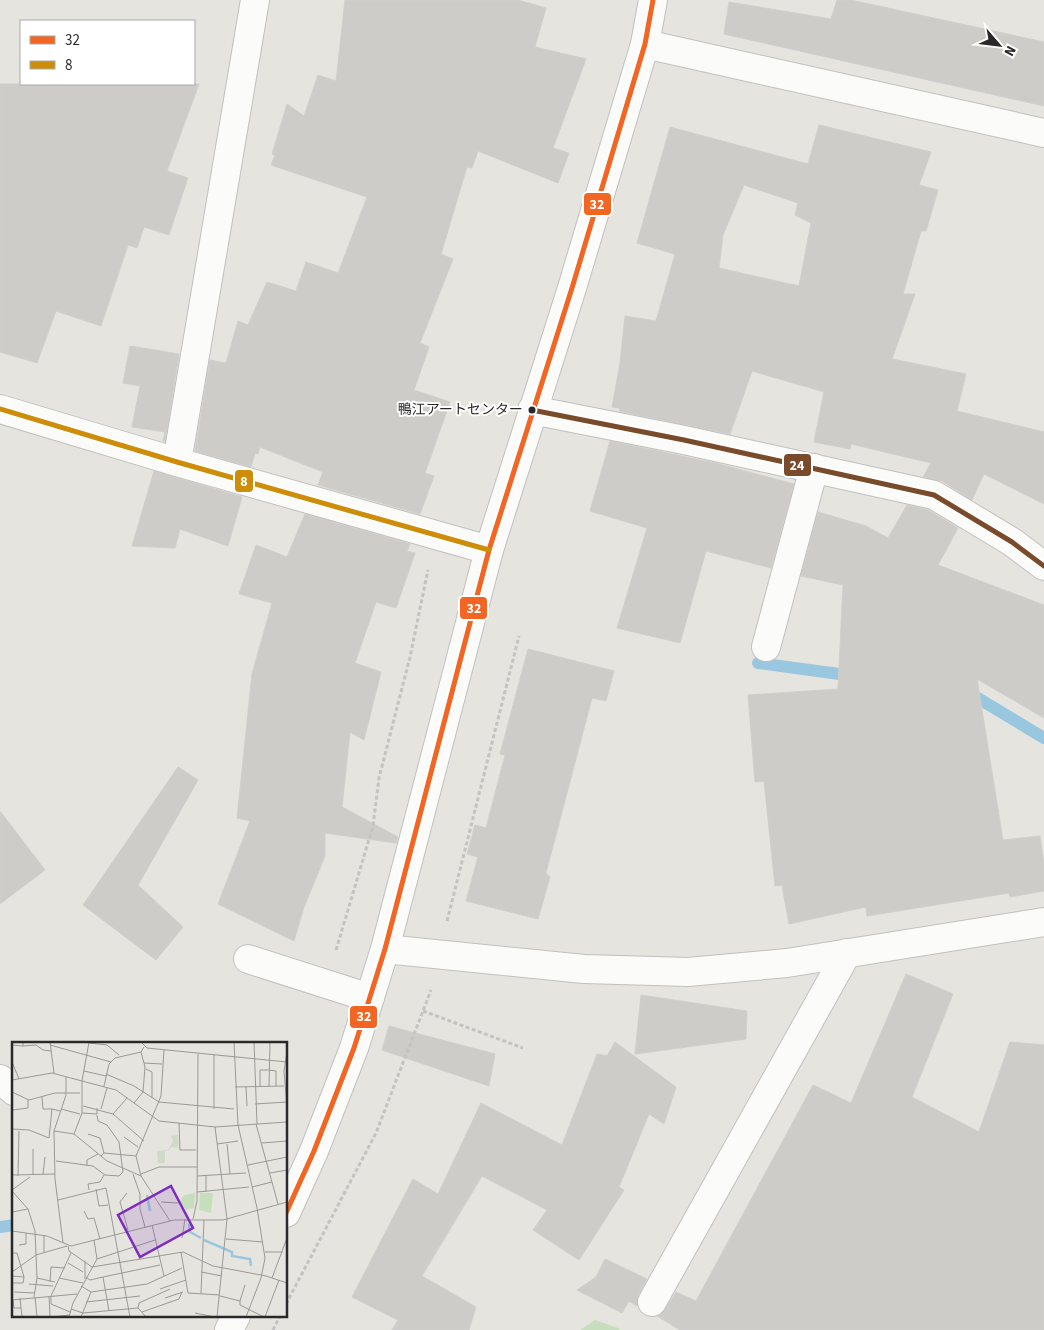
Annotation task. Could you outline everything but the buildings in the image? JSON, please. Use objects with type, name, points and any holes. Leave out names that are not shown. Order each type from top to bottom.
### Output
[{"type":"street","points":[[177,462],[255,0]]},
{"type":"street","points":[[288,1209],[314,1151],[354,1048],[385,949],[489,550],[572,288],[645,44],[653,0]]},
{"type":"street","points":[[645,44],[1044,133]]},
{"type":"street","points":[[0,409],[177,462],[489,550]]},
{"type":"street","points":[[532,410],[814,468],[934,495],[1012,542],[1044,566]]},
{"type":"street","points":[[766,647],[814,468]]},
{"type":"street","points":[[385,949],[584,969],[688,972],[787,963],[1044,922]]},
{"type":"street","points":[[652,1302],[847,953]]},
{"type":"street","points":[[248,959],[370,998]]},
{"type":"street","points":[[0,1079],[12,1090]]},
{"type":"street","points":[[229,1330],[235,1318]]},
{"type":"path","points":[[334,956],[373,826],[379,778],[410,657],[428,567]]},
{"type":"path","points":[[446,924],[519,636]]},
{"type":"path","points":[[288,1300],[376,1133],[432,988]]},
{"type":"path","points":[[423,1011],[522,1048]]},
{"type":"path","points":[[273,1330],[279,1318]]},
{"type":"green space","points":[[595,1320],[618,1328],[620,1330],[580,1330]]},
{"type":"waterway","points":[[758,663],[854,676]]},
{"type":"waterway","points":[[966,691],[1044,738]]},
{"type":"waterway","points":[[0,1227],[12,1225]]},
{"type":"transit line","name":"32","points":[[288,1209],[314,1151],[354,1048],[385,949],[489,550],[572,288],[645,44],[653,0]]},
{"type":"transit line","name":"8","points":[[0,409],[177,462],[489,550]]},
{"type":"transit line","name":"24","points":[[532,410],[684,440],[934,495],[1012,542],[1044,566]]},
{"type":"place","name":"鴨江アートセンター","points":[[532,410]]}]
